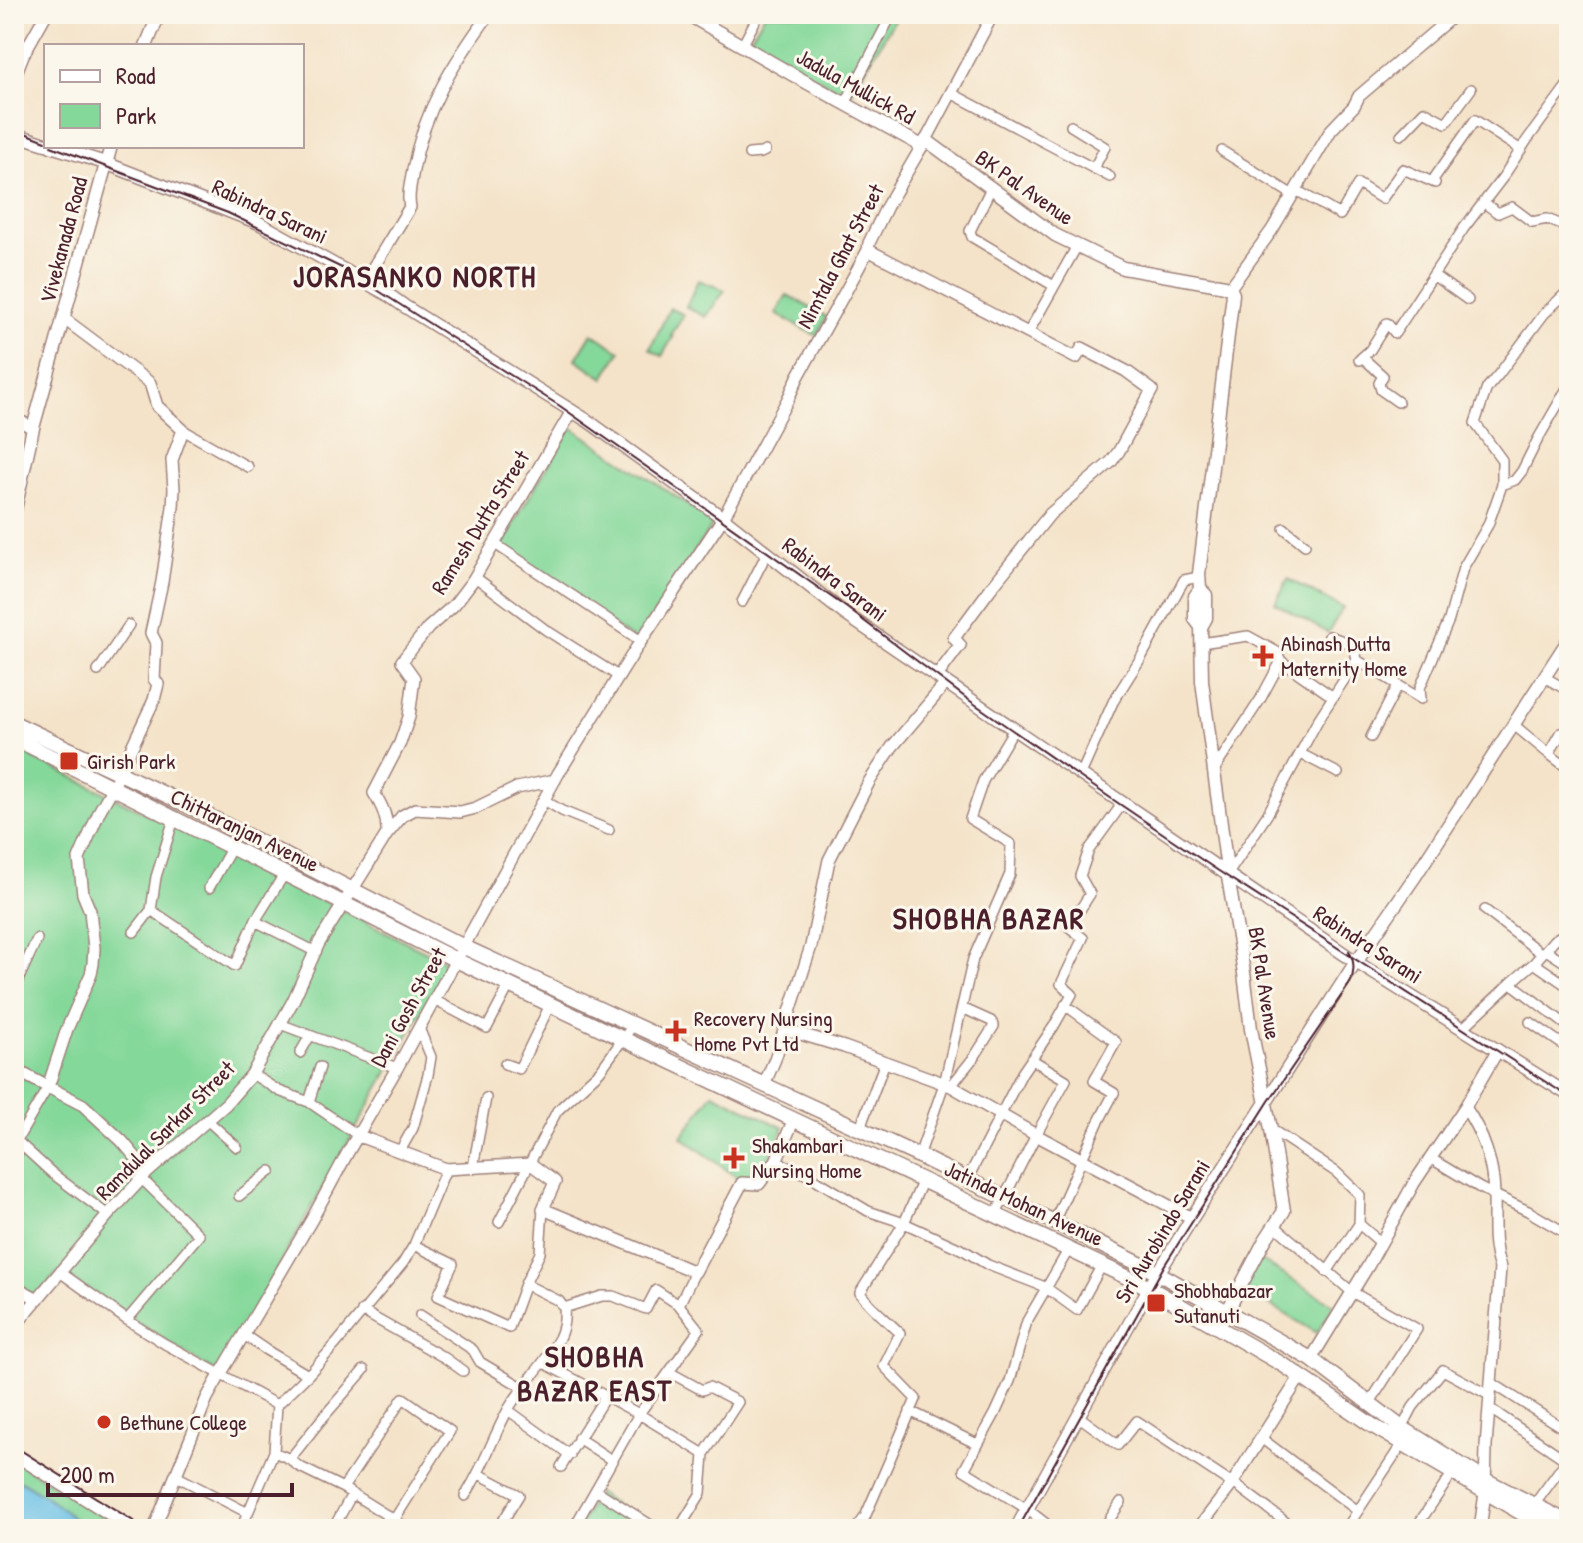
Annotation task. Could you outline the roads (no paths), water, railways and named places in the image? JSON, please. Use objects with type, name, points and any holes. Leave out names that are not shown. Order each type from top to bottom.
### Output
[{"type":"main road","points":[[147,44],[159,14]]},
{"type":"main road","name":"Jadula Mullick Rd","points":[[687,14],[845,104],[924,143]]},
{"type":"main road","name":"Rabindra Sarani","points":[[14,134],[44,143]]},
{"type":"main road","name":"BK Pal Avenue","points":[[924,143],[1055,235],[1077,246],[1123,268],[1225,286],[1233,294],[1195,596],[1195,619],[1201,627],[1202,681],[1251,1029],[1284,1211],[1219,1327]]},
{"type":"main road","name":"Rabindra Sarani","points":[[58,148],[259,223],[365,281],[632,452],[723,518],[831,604],[1356,962],[1568,1093]]},
{"type":"main road","name":"Vivekanada Road","points":[[14,514],[33,428],[110,148]]},
{"type":"main road","name":"Sri Aurobindo Sarani","points":[[1016,1529],[1149,1288],[1192,1218],[1569,639]]},
{"type":"main road","points":[[14,723],[120,773],[464,947],[860,1128],[1158,1273],[1311,1359],[1485,1486],[1569,1523]]},
{"type":"main road","name":"Chittaranjan Avenue","points":[[14,738],[456,960]]},
{"type":"main road","name":"Jatinda Mohan Avenue","points":[[456,960],[1149,1288],[1285,1366],[1452,1474],[1485,1486],[1549,1529]]},
{"type":"main road","points":[[14,1454],[134,1529]]},
{"type":"street","points":[[14,78],[46,14]]},
{"type":"street","points":[[365,281],[410,207],[408,197],[417,148],[436,96],[489,14]]},
{"type":"street","points":[[742,46],[759,14]]},
{"type":"street","points":[[845,104],[892,14]]},
{"type":"street","name":"Nimtala Ghat Street","points":[[723,518],[868,250],[887,206],[993,14]]},
{"type":"street","points":[[1230,288],[1272,230],[1331,130],[1354,106],[1359,96],[1455,14]]},
{"type":"street","points":[[1398,402],[1381,390],[1379,383],[1383,376],[1361,358],[1370,350],[1387,323],[1395,333],[1464,228],[1569,83]]},
{"type":"street","points":[[1401,135],[1424,111],[1446,123],[1471,89]]},
{"type":"street","points":[[951,93],[1110,177]]},
{"type":"street","points":[[1222,151],[1340,215],[1358,184],[1382,199],[1403,169],[1435,180],[1475,120],[1521,150]]},
{"type":"street","points":[[1071,126],[1105,147],[1094,168]]},
{"type":"street","points":[[991,188],[970,231],[972,237],[1054,286]]},
{"type":"street","points":[[1483,202],[1498,213],[1512,207],[1532,222],[1547,219],[1569,228]]},
{"type":"street","points":[[1028,333],[1077,246]]},
{"type":"street","points":[[764,1085],[811,946],[829,860],[869,782],[941,679],[960,645],[954,638],[1050,514],[1111,462],[1152,390],[1126,371],[1082,348],[1076,358],[868,250]]},
{"type":"street","points":[[1433,275],[1468,300]]},
{"type":"street","points":[[1357,660],[1421,699],[1420,688],[1449,620],[1463,568],[1488,525],[1502,485],[1502,460],[1475,423],[1487,388],[1544,314],[1569,290]]},
{"type":"street","points":[[63,318],[150,383],[157,406],[183,430],[248,467]]},
{"type":"street","points":[[1502,485],[1515,480],[1522,471],[1569,385]]},
{"type":"street","name":"Ramesh Dutta Street","points":[[387,834],[383,807],[374,793],[400,743],[409,717],[414,678],[402,661],[428,628],[454,605],[475,577],[572,411]]},
{"type":"street","points":[[14,418],[33,428]]},
{"type":"street","points":[[108,1215],[53,1174],[16,1138],[48,1087],[67,1029],[91,974],[94,948],[79,859],[154,700],[158,684],[154,679],[156,643],[151,633],[173,507],[172,460],[183,430]]},
{"type":"street","name":"Dani Gosh Street","points":[[154,1529],[207,1398],[359,1136],[555,780],[618,676],[723,518]]},
{"type":"street","points":[[1284,528],[1305,545]]},
{"type":"street","points":[[495,544],[641,641]]},
{"type":"street","points":[[742,602],[767,553]]},
{"type":"street","points":[[475,577],[546,630],[618,676]]},
{"type":"street","points":[[1081,774],[1113,702],[1184,580],[1199,583]]},
{"type":"street","points":[[98,671],[129,625]]},
{"type":"street","points":[[1201,643],[1248,636],[1277,652],[1281,661],[1333,697]]},
{"type":"street","points":[[1228,874],[1267,815],[1318,720],[1357,660],[1354,645],[1329,636]]},
{"type":"street","points":[[1214,770],[1260,700],[1281,661]]},
{"type":"street","points":[[1544,677],[1569,691]]},
{"type":"street","points":[[1371,737],[1398,685]]},
{"type":"street","points":[[1514,725],[1569,769]]},
{"type":"street","points":[[919,1156],[948,1085],[973,959],[1010,874],[1011,844],[970,819],[983,781],[1014,729]]},
{"type":"street","points":[[1549,754],[1561,733]]},
{"type":"street","points":[[1301,754],[1338,773]]},
{"type":"street","points":[[343,904],[387,834],[402,816],[415,809],[460,812],[476,808],[517,788],[555,780]]},
{"type":"street","points":[[544,800],[562,811],[609,830]]},
{"type":"street","points":[[967,1180],[1000,1113],[1072,994],[1061,984],[1083,938],[1069,927],[1090,894],[1080,876],[1089,850],[1123,803]]},
{"type":"street","points":[[134,932],[151,910],[156,877],[174,819]]},
{"type":"street","points":[[209,888],[232,847]]},
{"type":"street","points":[[151,910],[235,966],[255,921],[285,873]]},
{"type":"street","name":"Ramdulal Sarkar Street","points":[[14,1327],[108,1215],[145,1176],[226,1104],[252,1074],[293,1001],[319,943],[343,904]]},
{"type":"street","points":[[1485,910],[1541,956],[1569,987]]},
{"type":"street","points":[[255,921],[316,952]]},
{"type":"street","points":[[1463,1028],[1541,956],[1554,940],[1569,931]]},
{"type":"street","points":[[14,989],[37,939]]},
{"type":"street","points":[[1541,956],[1569,965]]},
{"type":"street","points":[[1511,983],[1569,1027]]},
{"type":"street","points":[[434,1000],[487,1028],[509,986]]},
{"type":"street","points":[[505,1064],[519,1069],[550,1005]]},
{"type":"street","points":[[1054,1222],[1114,1093],[1094,1081],[1116,1042],[1065,1005]]},
{"type":"street","points":[[948,1085],[975,1056],[994,1026],[991,1021],[962,1008]]},
{"type":"street","points":[[1530,1022],[1569,1049]]},
{"type":"street","points":[[280,1024],[397,1068]]},
{"type":"street","points":[[499,1222],[557,1111],[600,1071],[633,1025]]},
{"type":"street","points":[[400,1151],[413,1128],[431,1057],[419,1028]]},
{"type":"street","points":[[784,1029],[931,1077],[1192,1218]]},
{"type":"street","points":[[300,1053],[310,1036]]},
{"type":"street","points":[[1311,1359],[1414,1183],[1465,1107],[1498,1050]]},
{"type":"street","points":[[996,1214],[1066,1080],[1031,1059]]},
{"type":"street","points":[[860,1128],[885,1062]]},
{"type":"street","points":[[309,1102],[320,1067]]},
{"type":"street","points":[[14,1069],[83,1105],[122,1141],[145,1176],[199,1235],[127,1320]]},
{"type":"street","points":[[252,1074],[279,1091],[309,1102],[359,1136],[446,1169],[531,1164],[555,1182],[543,1209],[540,1253],[509,1328],[438,1296],[453,1264],[414,1245]]},
{"type":"street","points":[[473,1167],[486,1098]]},
{"type":"street","points":[[1465,1107],[1477,1124],[1489,1152],[1494,1195],[1494,1250],[1500,1268],[1480,1529]]},
{"type":"street","points":[[679,1305],[742,1183],[759,1184],[776,1161],[794,1119]]},
{"type":"street","points":[[207,1120],[237,1147]]},
{"type":"street","points":[[1271,1129],[1336,1172],[1360,1195],[1359,1224],[1327,1272]]},
{"type":"street","points":[[1430,1158],[1569,1235]]},
{"type":"street","points":[[776,1161],[810,1176],[868,1211],[904,1223],[988,1265],[1045,1287],[1077,1310],[1102,1265]]},
{"type":"street","points":[[241,1529],[274,1452],[277,1405],[308,1375],[403,1263],[414,1245],[446,1169]]},
{"type":"street","points":[[239,1196],[271,1171]]},
{"type":"street","points":[[856,1529],[865,1517],[916,1399],[884,1366],[900,1333],[860,1293],[904,1223],[923,1180]]},
{"type":"street","points":[[543,1209],[695,1272]]},
{"type":"street","points":[[1359,1224],[1381,1243]]},
{"type":"street","points":[[1275,1226],[1352,1292],[1417,1329],[1369,1404]]},
{"type":"street","points":[[1053,1529],[964,1470],[1010,1381],[1027,1321],[1069,1249]]},
{"type":"street","points":[[60,1272],[165,1344],[277,1405]]},
{"type":"street","points":[[465,1496],[479,1474],[508,1410],[522,1387],[544,1363],[560,1336],[565,1319],[564,1308],[559,1301],[525,1284]]},
{"type":"street","points":[[14,1286],[38,1299]]},
{"type":"street","points":[[564,1308],[602,1296],[613,1296],[646,1309],[656,1290],[679,1305],[699,1330],[639,1414],[573,1529]]},
{"type":"street","points":[[362,1311],[463,1371]]},
{"type":"street","points":[[420,1315],[473,1350],[480,1362],[522,1387]]},
{"type":"street","points":[[244,1335],[308,1375]]},
{"type":"street","points":[[544,1363],[639,1414],[704,1454]]},
{"type":"street","points":[[290,1459],[364,1370]]},
{"type":"street","points":[[1402,1428],[1413,1407],[1443,1370],[1490,1389],[1569,1432]]},
{"type":"street","points":[[669,1372],[702,1390],[709,1387],[738,1402],[704,1454],[701,1493],[679,1529]]},
{"type":"street","points":[[1198,1529],[1232,1483],[1300,1377]]},
{"type":"street","points":[[561,1467],[605,1397]]},
{"type":"street","points":[[333,1529],[347,1491],[403,1398],[450,1431],[381,1529]]},
{"type":"street","points":[[1489,1408],[1568,1458],[1534,1505]]},
{"type":"street","points":[[508,1410],[570,1455]]},
{"type":"street","points":[[910,1411],[977,1444]]},
{"type":"street","points":[[1078,1416],[1118,1445],[1137,1421],[1232,1483],[1295,1529]]},
{"type":"street","points":[[578,1438],[613,1461]]},
{"type":"street","points":[[1261,1438],[1358,1511]]},
{"type":"street","points":[[1346,1529],[1402,1444]]},
{"type":"street","points":[[274,1452],[409,1529]]},
{"type":"street","points":[[479,1474],[519,1495],[498,1529]]},
{"type":"street","points":[[1415,1529],[1452,1474]]},
{"type":"street","points":[[176,1476],[248,1513]]},
{"type":"street","points":[[596,1490],[657,1529]]},
{"type":"street","points":[[1103,1529],[1121,1502]]},
{"type":"water","points":[[14,1477],[59,1506],[82,1529],[14,1529]]},
{"type":"tram line","points":[[14,129],[44,140]]},
{"type":"tram line","points":[[56,148],[228,213],[346,270],[560,406],[847,608],[966,698],[1214,868],[1569,1097]]},
{"type":"tram line","points":[[1018,1529],[1164,1266],[1269,1101],[1350,983],[1354,967],[1349,951]]},
{"type":"tram line","points":[[14,1446],[146,1529]]},
{"type":"place","name":"Abinash Dutta Maternity Home","points":[[1263,656]]},
{"type":"place","name":"Girish Park","points":[[69,761]]},
{"type":"place","name":"Recovery Nursing Home Pvt Ltd","points":[[676,1031]]},
{"type":"place","name":"Shakambari Nursing Home","points":[[734,1158]]},
{"type":"place","name":"Shobhabazar Sutanuti","points":[[1156,1303]]},
{"type":"place","name":"Bethune College","points":[[104,1422]]},
{"type":"district","name":"JORASANKO NORTH","points":[[415,276]]},
{"type":"district","name":"SHOBHA BAZAR","points":[[989,918]]},
{"type":"district","name":"SHOBHA BAZAR EAST","points":[[595,1373]]}]
